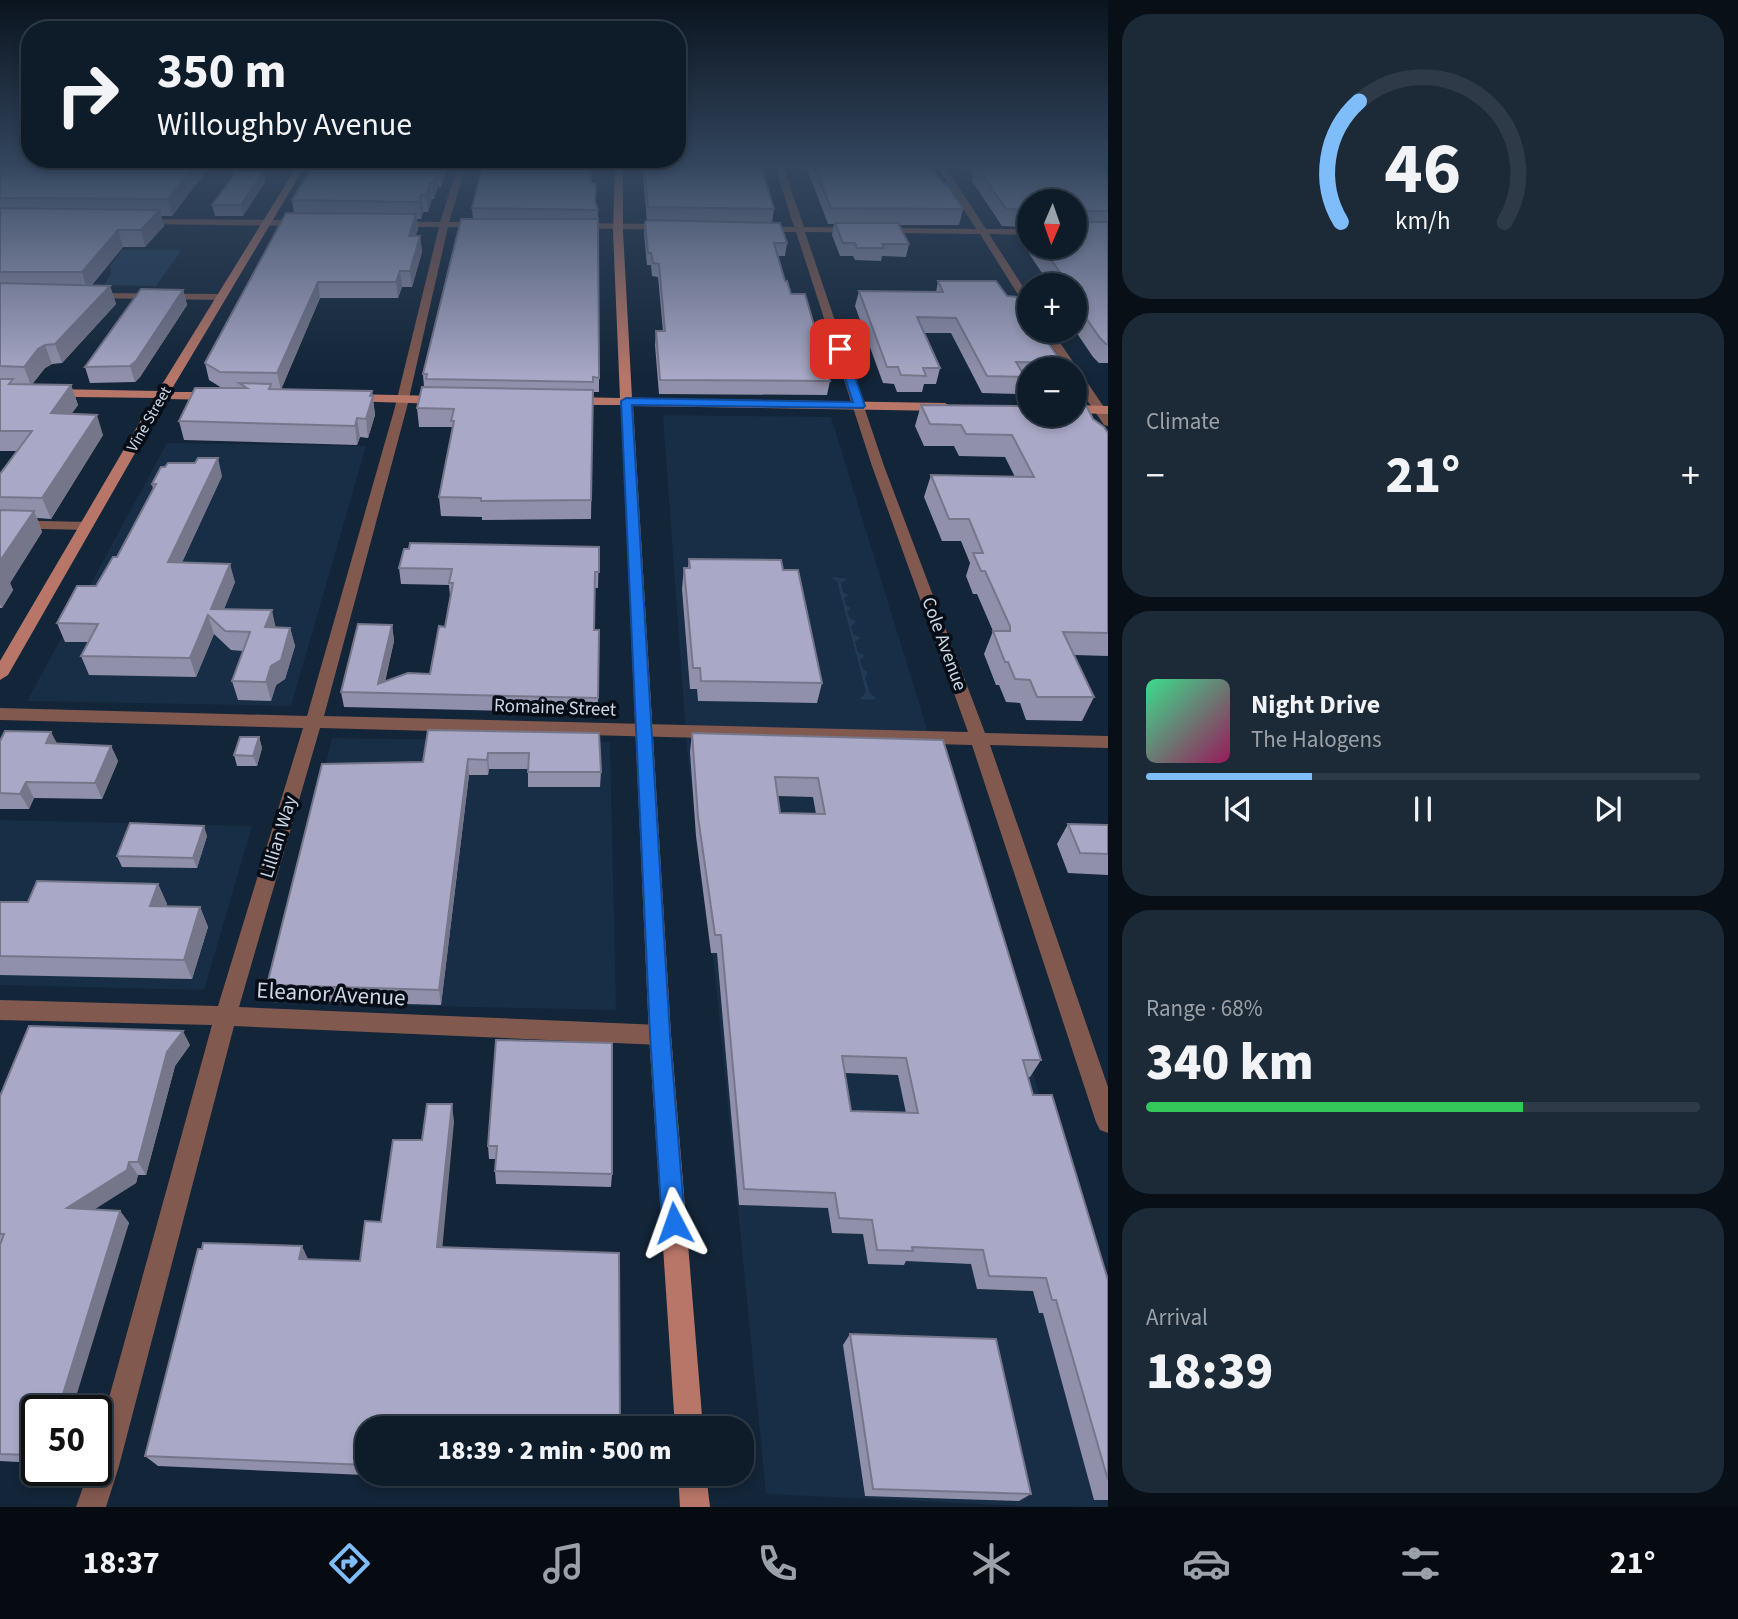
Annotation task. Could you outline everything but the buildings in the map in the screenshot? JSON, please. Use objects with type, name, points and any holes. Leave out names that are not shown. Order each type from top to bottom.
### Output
[{"type":"main road","name":"Vine Street","points":[[0,675],[257,236]]},
{"type":"main road","points":[[618,236],[660,1035],[688,1416]]},
{"type":"main road","points":[[0,392],[222,396]]},
{"type":"main road","points":[[341,398],[456,400]]},
{"type":"main road","points":[[551,401],[952,408]]},
{"type":"main road","points":[[693,1486],[695,1507]]},
{"type":"street","name":"Lillian Way","points":[[91,1507],[105,1466],[226,1016],[313,724],[403,400],[441,236]]},
{"type":"street","name":"Cole Avenue","points":[[804,236],[878,466],[1002,801],[1108,1122]]},
{"type":"street","points":[[987,236],[1017,285]]},
{"type":"street","points":[[81,295],[221,297]]},
{"type":"street","points":[[1087,388],[1104,410],[1108,422]]},
{"type":"street","points":[[0,524],[87,526]]},
{"type":"street","name":"Romaine Street","points":[[0,715],[1108,742]]},
{"type":"street","name":"Eleanor Avenue","points":[[0,1010],[226,1016],[660,1035]]},
{"type":"shaded area","points":[[122,250],[181,251],[156,286],[104,285],[111,274],[110,266]]},
{"type":"shaded area","points":[[663,415],[831,417],[1108,1317],[1108,1507],[1021,1506],[766,1494],[715,975],[687,749]]},
{"type":"shaded area","points":[[167,443],[366,446],[291,706],[27,701]]},
{"type":"shaded area","points":[[831,578],[848,579],[841,583],[843,592],[849,595],[844,598],[846,605],[851,608],[847,612],[856,622],[851,626],[853,634],[861,638],[855,642],[858,652],[865,656],[860,660],[863,669],[868,672],[865,678],[870,693],[876,698],[882,696],[871,700],[860,699],[866,692],[837,581]]},
{"type":"shaded area","points":[[332,738],[610,742],[616,1010],[269,1003]]},
{"type":"shaded area","points":[[0,820],[252,826],[204,990],[0,985]]},
{"type":"route","points":[[674,1223],[660,1035],[626,401],[859,406],[840,349]]}]
